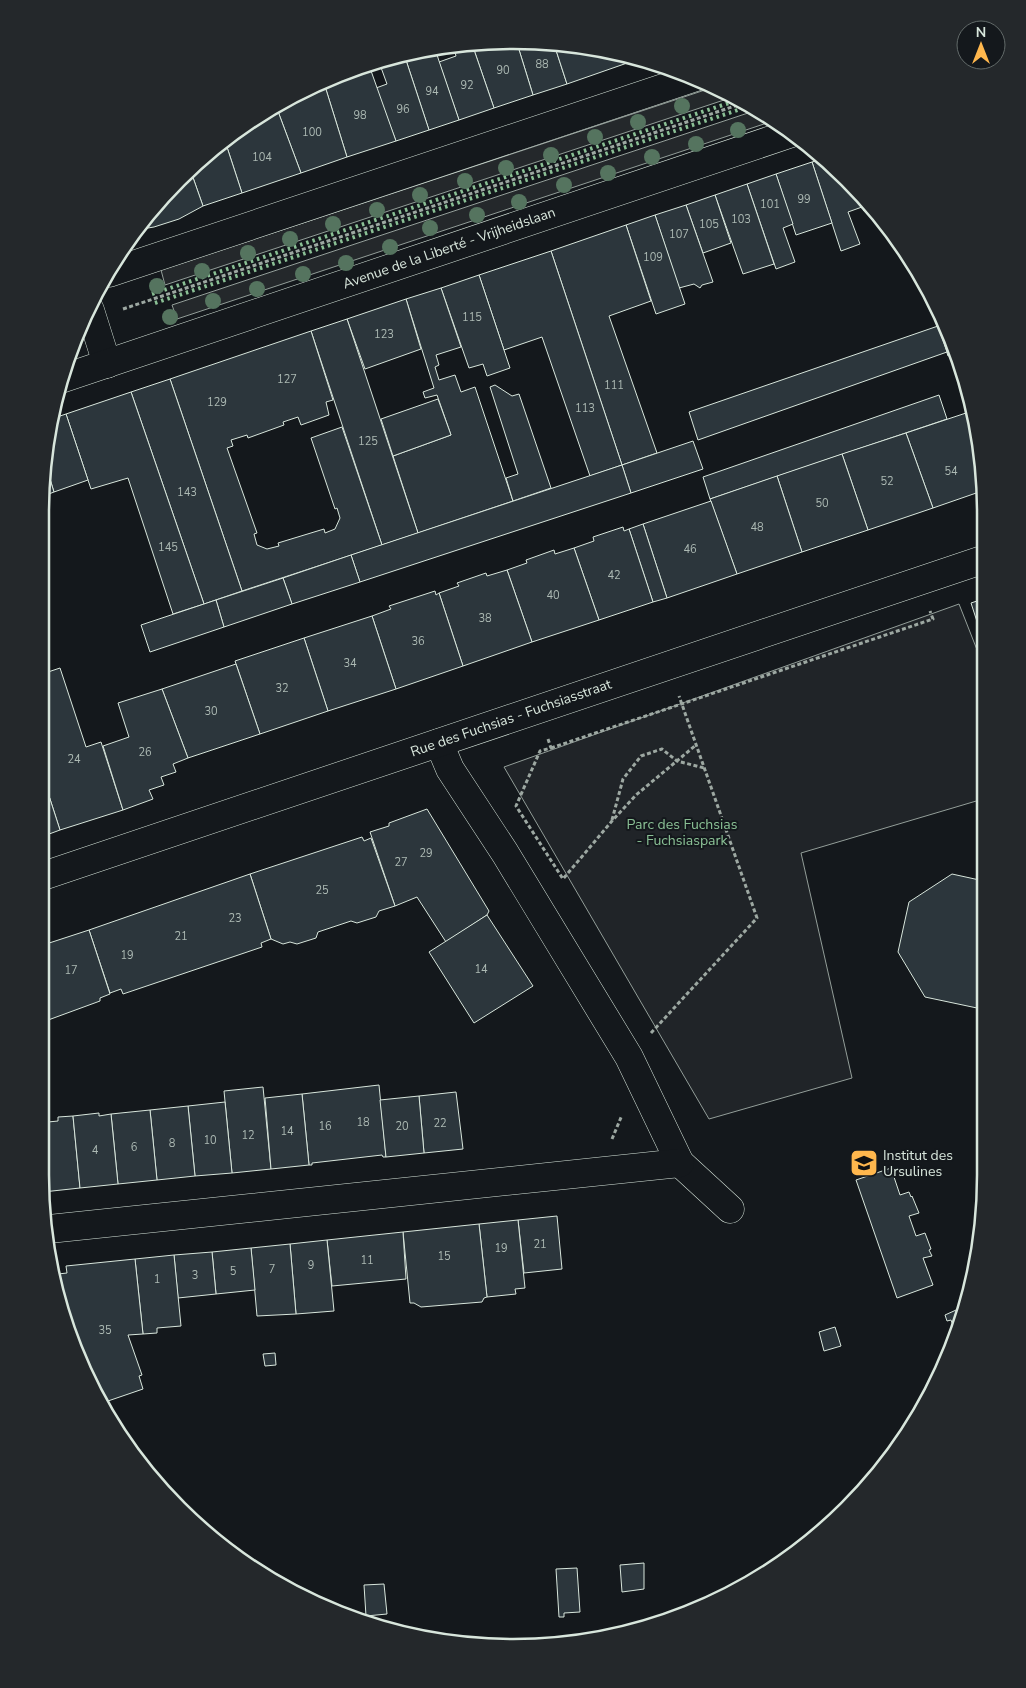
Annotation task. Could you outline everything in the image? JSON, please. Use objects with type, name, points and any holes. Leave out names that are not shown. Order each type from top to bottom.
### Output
[{"type":"street","points":[[118,269],[683,81]]},
{"type":"street","name":"Avenue de la Liberté - Vrijheidslaan","points":[[70,376],[783,136]]},
{"type":"street","points":[[93,317],[107,364]]},
{"type":"street","name":"Rue des Fuchsias - Fuchsiasstraat","points":[[49,873],[977,562]]},
{"type":"street","points":[[439,742],[450,769],[505,853],[629,1057],[680,1163],[730,1210]]},
{"type":"street","points":[[52,1229],[680,1163]]},
{"type":"path","points":[[94,314],[735,106]]},
{"type":"path","points":[[696,745],[636,795],[563,879],[516,806],[540,751],[933,619],[929,608]]},
{"type":"path","points":[[629,1057],[757,918],[682,704]]},
{"type":"path","points":[[545,732],[551,748]]},
{"type":"path","points":[[612,821],[623,779],[641,756],[662,749],[677,761],[705,768]]},
{"type":"path","points":[[608,1144],[614,1137],[624,1112]]},
{"type":"green space","name":"Parc des Fuchsias - Fuchsiaspark","points":[[959,604],[977,650],[977,801],[801,853],[852,1078],[709,1119],[504,767]]},
{"type":"shaded area","points":[[704,90],[724,100],[165,285],[161,270]]},
{"type":"shaded area","points":[[748,113],[765,124],[177,319],[172,305]]},
{"type":"building","points":[[519,49],[556,51],[567,84],[533,95]]},
{"type":"building","points":[[519,49],[533,95],[494,108],[474,51]]},
{"type":"building","points":[[474,51],[494,108],[459,120],[439,62],[456,56],[455,53]]},
{"type":"building","points":[[556,51],[626,63],[567,84]]},
{"type":"building","points":[[437,55],[459,120],[429,130],[407,62]]},
{"type":"building","points":[[407,62],[429,130],[396,141],[376,88],[387,84],[381,68]]},
{"type":"building","points":[[371,71],[396,141],[347,157],[326,88]]},
{"type":"building","points":[[326,88],[347,157],[301,173],[278,113]]},
{"type":"building","points":[[278,113],[301,173],[242,193],[227,147]]},
{"type":"building","points":[[227,147],[242,193],[203,206],[193,177]]},
{"type":"building","points":[[815,161],[819,164],[862,207],[848,212],[860,244],[841,251],[812,162]]},
{"type":"building","points":[[812,162],[832,223],[796,235],[776,174]]},
{"type":"building","points":[[776,174],[793,224],[783,228],[795,262],[776,269],[747,184]]},
{"type":"building","points":[[193,177],[203,206],[179,219],[146,228]]},
{"type":"building","points":[[747,184],[774,264],[743,274],[715,195]]},
{"type":"building","points":[[715,195],[731,243],[703,253],[686,205]]},
{"type":"building","points":[[686,205],[713,282],[702,285],[700,288],[694,284],[679,288],[655,215]]},
{"type":"building","points":[[655,215],[685,304],[656,314],[626,225]]},
{"type":"building","points":[[626,225],[651,301],[609,316],[657,453],[622,465],[551,251]]},
{"type":"building","points":[[551,251],[622,465],[590,476],[542,337],[504,350],[479,275]]},
{"type":"building","points":[[479,275],[510,368],[487,376],[483,364],[469,368],[441,288]]},
{"type":"building","points":[[441,288],[461,347],[436,355],[439,365],[435,367],[439,380],[455,375],[461,392],[475,387],[513,501],[418,533],[393,456],[451,435],[437,395],[425,398],[423,392],[434,388],[406,299]]},
{"type":"building","points":[[406,299],[421,349],[365,369],[347,319]]},
{"type":"building","points":[[347,319],[418,533],[382,545],[311,331]]},
{"type":"building","points":[[938,326],[947,352],[698,440],[689,412]]},
{"type":"building","points":[[939,329],[950,355],[948,356]]},
{"type":"building","points":[[311,331],[333,400],[326,402],[329,415],[301,425],[298,417],[283,422],[284,425],[248,438],[247,435],[231,440],[233,446],[227,448],[257,533],[254,534],[257,545],[267,549],[279,546],[278,543],[324,529],[325,533],[335,529],[340,518],[337,508],[335,509],[311,438],[342,427],[382,545],[242,591],[170,379]]},
{"type":"building","points":[[170,379],[242,591],[204,604],[131,392]]},
{"type":"building","points":[[495,385],[512,396],[519,394],[551,488],[513,501],[506,478],[518,474],[490,387]]},
{"type":"building","points":[[131,392],[204,604],[173,614],[128,478],[91,489],[66,414]]},
{"type":"building","points":[[939,395],[947,419],[710,499],[703,477]]},
{"type":"building","points":[[438,399],[451,435],[393,456],[381,419]]},
{"type":"building","points":[[966,413],[973,452],[976,493],[933,508],[906,433]]},
{"type":"building","points":[[66,414],[88,480],[54,492],[50,480],[59,416]]},
{"type":"building","points":[[906,433],[933,508],[868,530],[842,454]]},
{"type":"building","points":[[693,441],[703,469],[631,493],[622,465]]},
{"type":"building","points":[[842,454],[868,530],[802,552],[777,476]]},
{"type":"building","points":[[622,465],[631,493],[360,582],[351,555]]},
{"type":"building","points":[[777,476],[802,552],[737,574],[710,499]]},
{"type":"building","points":[[50,480],[54,492],[50,494]]},
{"type":"building","points":[[711,501],[737,574],[667,598],[643,524]]},
{"type":"building","points":[[643,524],[667,598],[653,602],[629,529]]},
{"type":"building","points":[[623,527],[624,531],[629,529],[653,602],[599,620],[574,548],[594,541],[593,537]]},
{"type":"building","points":[[574,548],[599,620],[532,642],[507,570],[527,563],[526,560],[554,550],[555,554]]},
{"type":"building","points":[[351,555],[360,582],[292,604],[283,578]]},
{"type":"building","points":[[507,570],[532,642],[463,666],[439,593],[459,586],[457,583],[486,573],[487,576]]},
{"type":"building","points":[[283,578],[292,604],[224,627],[216,600]]},
{"type":"building","points":[[435,591],[436,595],[439,593],[463,666],[396,689],[372,616],[391,609],[389,606]]},
{"type":"building","points":[[216,600],[224,627],[150,652],[141,625]]},
{"type":"building","points":[[977,601],[977,622],[971,603]]},
{"type":"building","points":[[372,616],[396,689],[328,711],[304,638]]},
{"type":"building","points":[[304,638],[328,711],[260,734],[235,661]]},
{"type":"building","points":[[236,664],[260,734],[188,758],[162,689]]},
{"type":"building","points":[[60,668],[86,747],[101,742],[123,810],[60,830],[49,796],[49,672]]},
{"type":"building","points":[[162,689],[188,758],[173,764],[176,772],[161,777],[164,785],[149,790],[153,799],[123,810],[103,746],[129,737],[118,703]]},
{"type":"building","points":[[49,796],[60,830],[49,834]]},
{"type":"building","points":[[427,809],[489,911],[487,915],[446,942],[417,897],[395,906],[370,832],[389,826],[389,823]]},
{"type":"building","points":[[362,837],[364,841],[371,838],[395,906],[379,911],[376,917],[357,923],[351,921],[318,932],[316,938],[297,944],[290,942],[283,944],[271,939],[250,874]]},
{"type":"building","points":[[250,874],[271,939],[261,943],[262,947],[123,994],[121,989],[110,993],[89,930]]},
{"type":"building","points":[[952,874],[977,879],[977,1008],[925,997],[898,952],[909,902]]},
{"type":"building","points":[[487,915],[533,986],[474,1023],[429,952]]},
{"type":"building","points":[[89,930],[110,994],[100,998],[100,1001],[49,1020],[49,943]]},
{"type":"building","points":[[379,1085],[386,1157],[382,1155],[312,1163],[312,1165],[309,1165],[302,1094]]},
{"type":"building","points":[[263,1087],[271,1169],[232,1173],[224,1091]]},
{"type":"building","points":[[456,1092],[463,1149],[424,1153],[419,1096]]},
{"type":"building","points":[[302,1094],[309,1165],[271,1169],[265,1098]]},
{"type":"building","points":[[419,1096],[424,1153],[386,1157],[380,1100]]},
{"type":"building","points":[[225,1102],[232,1173],[195,1176],[188,1106]]},
{"type":"building","points":[[188,1106],[195,1176],[157,1180],[150,1110]]},
{"type":"building","points":[[150,1110],[157,1180],[118,1184],[111,1114]]},
{"type":"building","points":[[99,1113],[99,1116],[111,1114],[118,1184],[80,1188],[73,1116]]},
{"type":"building","points":[[73,1116],[80,1188],[50,1191],[49,1122],[58,1121],[58,1117]]},
{"type":"building","points":[[891,1168],[900,1195],[909,1192],[912,1196],[919,1213],[909,1216],[916,1236],[925,1233],[932,1256],[923,1258],[933,1285],[897,1298],[856,1180]]},
{"type":"building","points":[[557,1216],[562,1269],[524,1273],[518,1220]]},
{"type":"building","points":[[518,1220],[525,1288],[515,1289],[516,1294],[487,1297],[479,1224]]},
{"type":"building","points":[[479,1224],[487,1297],[482,1302],[421,1307],[410,1303],[403,1232]]},
{"type":"building","points":[[403,1232],[406,1279],[332,1286],[327,1240]]},
{"type":"building","points":[[327,1240],[334,1311],[296,1314],[290,1244]]},
{"type":"building","points":[[290,1244],[296,1314],[257,1316],[251,1248]]},
{"type":"building","points":[[251,1248],[255,1290],[216,1294],[212,1252]]},
{"type":"building","points":[[212,1252],[216,1294],[178,1298],[174,1255]]},
{"type":"building","points":[[174,1255],[181,1326],[157,1328],[157,1333],[143,1334],[135,1259]]},
{"type":"building","points":[[135,1259],[143,1334],[128,1335],[142,1375],[139,1376],[143,1389],[108,1401],[84,1353],[73,1324],[60,1274],[67,1273],[66,1266]]},
{"type":"building","points":[[957,1310],[953,1325],[951,1320],[947,1321],[945,1315]]},
{"type":"building","points":[[835,1327],[841,1346],[824,1351],[819,1332]]},
{"type":"building","points":[[275,1353],[276,1365],[265,1366],[263,1354]]},
{"type":"building","points":[[644,1563],[644,1589],[622,1592],[620,1565]]},
{"type":"building","points":[[577,1568],[580,1612],[564,1613],[564,1617],[559,1617],[556,1569]]},
{"type":"building","points":[[384,1584],[387,1614],[366,1616],[364,1585]]},
{"type":"hedge","points":[[152,294],[729,103]]},
{"type":"hedge","points":[[155,303],[741,109]]},
{"type":"place","name":"Institut des Ursulines","points":[[864,1163]]}]
